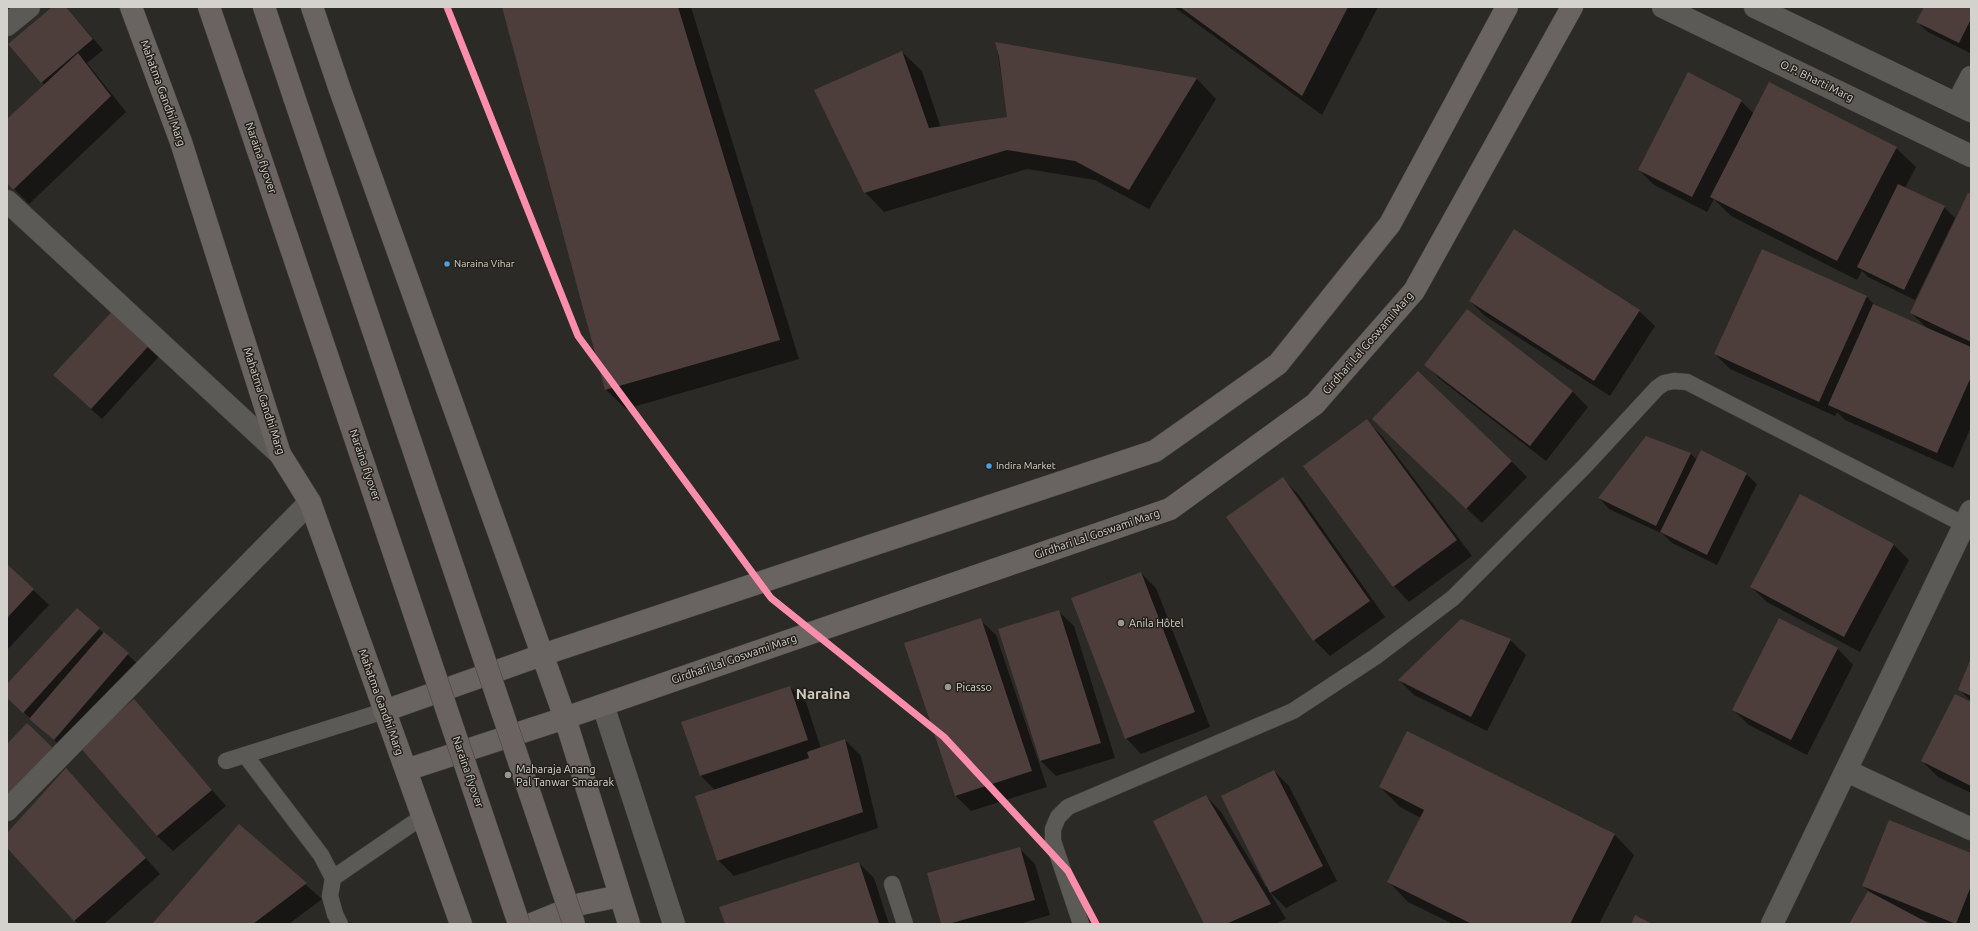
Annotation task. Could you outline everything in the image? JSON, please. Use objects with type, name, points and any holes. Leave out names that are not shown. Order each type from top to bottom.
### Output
[{"type":"main road","name":"Mahatma Gandhi Marg","points":[[131,7],[181,142],[280,454],[310,502],[461,924]]},
{"type":"main road","name":"Naraina flyover","points":[[209,7],[519,924]]},
{"type":"main road","points":[[264,7],[574,924]]},
{"type":"main road","points":[[312,7],[339,87],[565,718],[629,924]]},
{"type":"main road","points":[[384,711],[542,655],[1155,451],[1278,364],[1390,224],[1507,7]]},
{"type":"main road","name":"Girdhari Lal Goswami Marg","points":[[406,770],[565,718],[1170,509],[1315,404],[1414,291],[1572,7]]},
{"type":"main road","points":[[532,924],[581,904],[620,896]]},
{"type":"street","points":[[7,25],[29,7]]},
{"type":"street","name":"O.P. Bharti Marg","points":[[1663,7],[1971,156]]},
{"type":"street","points":[[1755,7],[1964,108],[1971,77]]},
{"type":"street","points":[[7,201],[280,454]]},
{"type":"street","points":[[7,810],[310,502]]},
{"type":"street","points":[[1772,924],[1968,518]]},
{"type":"street","points":[[603,705],[674,924]]},
{"type":"street","points":[[1847,771],[1971,829]]},
{"type":"lane","points":[[1081,924],[1053,841],[1053,829],[1058,817],[1068,807],[1293,711],[1375,657],[1452,598],[1584,467],[1656,388],[1664,383],[1674,381],[1687,382],[1968,518]]},
{"type":"lane","points":[[226,761],[384,711]]},
{"type":"lane","points":[[245,755],[321,855],[333,878],[330,896],[335,914],[340,924]]},
{"type":"lane","points":[[333,878],[422,817]]},
{"type":"lane","points":[[892,884],[905,924]]},
{"type":"building","points":[[52,7],[66,7],[93,39],[41,83],[8,44]]},
{"type":"building","points":[[502,7],[678,7],[780,340],[605,390]]},
{"type":"building","points":[[1180,7],[1348,7],[1302,96]]},
{"type":"building","points":[[1924,7],[1971,7],[1971,19],[1959,43],[1916,22]]},
{"type":"building","points":[[995,42],[1197,78],[1129,190],[1075,161],[1007,150],[864,193],[814,90],[902,51],[929,128],[1007,117],[999,57]]},
{"type":"building","points":[[78,53],[111,96],[13,190],[7,183],[7,119]]},
{"type":"building","points":[[1688,72],[1742,100],[1692,197],[1638,170]]},
{"type":"building","points":[[1769,82],[1897,147],[1837,261],[1710,197]]},
{"type":"building","points":[[1898,184],[1945,206],[1904,290],[1857,267]]},
{"type":"building","points":[[1968,193],[1971,194],[1971,342],[1910,313]]},
{"type":"building","points":[[1514,229],[1640,310],[1594,381],[1469,301]]},
{"type":"building","points":[[1762,249],[1867,296],[1819,402],[1714,354]]},
{"type":"building","points":[[1873,304],[1971,347],[1971,377],[1937,453],[1828,405]]},
{"type":"building","points":[[118,305],[155,339],[91,409],[53,375]]},
{"type":"building","points":[[1467,309],[1573,391],[1530,446],[1424,365]]},
{"type":"building","points":[[1418,371],[1512,461],[1466,509],[1372,419]]},
{"type":"building","points":[[1367,419],[1457,540],[1393,587],[1303,466]]},
{"type":"building","points":[[1646,436],[1691,453],[1656,526],[1598,498]]},
{"type":"building","points":[[1701,450],[1747,473],[1707,555],[1660,532]]},
{"type":"building","points":[[1283,477],[1370,601],[1313,641],[1226,517]]},
{"type":"building","points":[[1800,494],[1894,544],[1844,637],[1750,587]]},
{"type":"building","points":[[7,564],[34,589],[7,618]]},
{"type":"building","points":[[1141,572],[1195,712],[1125,739],[1071,598]]},
{"type":"building","points":[[77,608],[100,628],[23,713],[7,698],[7,684]]},
{"type":"building","points":[[1059,610],[1101,743],[1040,761],[998,629]]},
{"type":"building","points":[[981,618],[1032,771],[955,796],[904,643]]},
{"type":"building","points":[[1779,618],[1838,648],[1791,740],[1732,710]]},
{"type":"building","points":[[1461,619],[1511,639],[1471,717],[1398,680]]},
{"type":"building","points":[[104,632],[129,653],[54,740],[29,719]]},
{"type":"building","points":[[1971,658],[1971,696],[1958,690]]},
{"type":"building","points":[[790,686],[808,740],[700,776],[681,722]]},
{"type":"building","points":[[1955,694],[1971,702],[1971,786],[1921,761]]},
{"type":"building","points":[[134,699],[212,790],[157,836],[79,746]]},
{"type":"building","points":[[27,723],[53,748],[7,796],[7,744]]},
{"type":"building","points":[[1407,731],[1615,834],[1570,924],[1472,924],[1387,882],[1424,810],[1379,787]]},
{"type":"building","points":[[845,739],[863,812],[717,861],[695,796],[809,758],[807,752]]},
{"type":"building","points":[[66,768],[146,858],[74,921],[7,848],[7,833]]},
{"type":"building","points":[[1274,770],[1323,866],[1270,893],[1221,796]]},
{"type":"building","points":[[1206,795],[1271,904],[1226,924],[1204,924],[1153,821]]},
{"type":"building","points":[[1889,820],[1971,853],[1971,886],[1956,924],[1862,886]]},
{"type":"building","points":[[239,824],[307,883],[253,924],[152,924]]},
{"type":"building","points":[[1020,847],[1035,900],[948,924],[941,924],[927,873]]},
{"type":"building","points":[[859,862],[879,923],[725,924],[719,907]]},
{"type":"building","points":[[1868,891],[1930,924],[1849,924]]},
{"type":"building","points":[[1635,915],[1652,924],[1631,924]]},
{"type":"transit line","points":[[447,7],[578,336],[771,598],[944,737],[1068,871],[1096,924]]},
{"type":"place","name":"Naraina Vihar","points":[[447,264]]},
{"type":"place","name":"Indira Market","points":[[989,466]]},
{"type":"place","name":"Anila Hôtel","points":[[1121,623]]},
{"type":"place","name":"Picasso","points":[[948,687]]},
{"type":"place","name":"Maharaja Anang Pal Tanwar Smaarak","points":[[508,775]]},
{"type":"district","name":"Naraina","points":[[823,694]]}]
